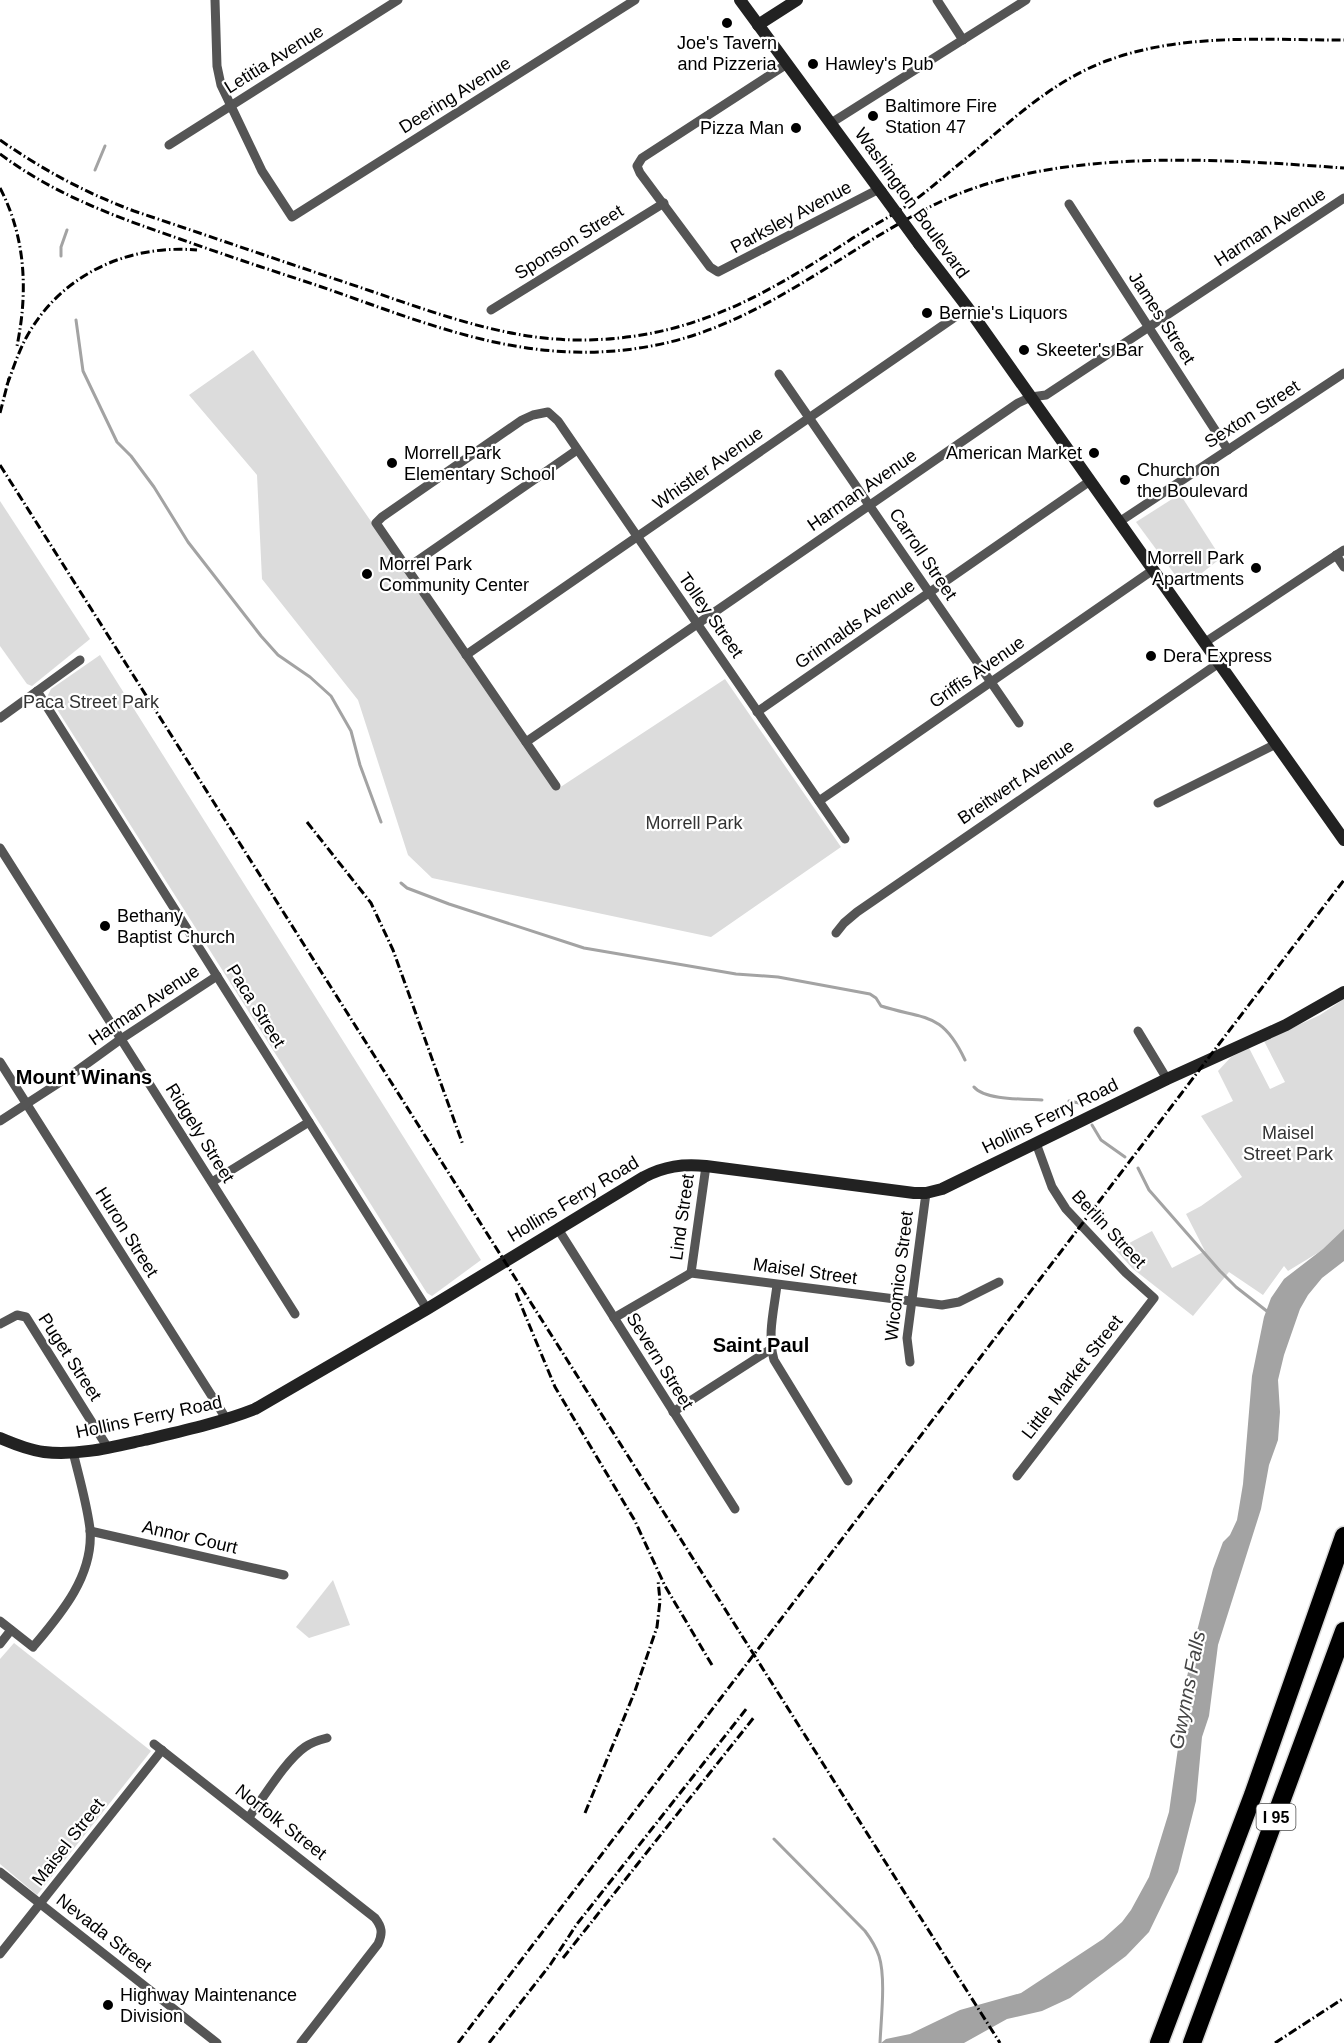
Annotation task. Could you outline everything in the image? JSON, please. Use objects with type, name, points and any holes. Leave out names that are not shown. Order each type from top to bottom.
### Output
[{"type":"highway","name":"I 95","points":[[1159,2043],[1253,1795],[1344,1536]]},
{"type":"highway","name":"I 95","points":[[1192,2043],[1344,1631]]},
{"type":"street","points":[[215,0],[218,76],[230,106]]},
{"type":"street","name":"Letitia Avenue","points":[[169,146],[398,0]]},
{"type":"street","name":"Deering Avenue","points":[[230,106],[262,171],[292,217],[635,0]]},
{"type":"street","name":"Washington Boulevard","points":[[740,0],[968,308],[1344,840]]},
{"type":"street","points":[[758,25],[797,0]]},
{"type":"street","points":[[936,0],[963,40]]},
{"type":"street","points":[[831,123],[1026,0]]},
{"type":"street","points":[[664,203],[640,173],[637,166],[642,158],[787,64]]},
{"type":"street","name":"Parksley Avenue","points":[[664,203],[710,267],[718,272],[880,191]]},
{"type":"street","name":"Harman Avenue","points":[[526,742],[978,429],[1018,403],[1031,397],[1046,395],[1344,198]]},
{"type":"street","name":"Sponson Street","points":[[491,309],[664,203]]},
{"type":"street","name":"James Street","points":[[1069,204],[1228,450]]},
{"type":"street","name":"Whistler Avenue","points":[[466,655],[968,308]]},
{"type":"street","name":"Sexton Street","points":[[1119,522],[1344,373]]},
{"type":"street","name":"Carroll Street","points":[[780,374],[1019,723]]},
{"type":"street","name":"Tolley Street","points":[[406,568],[376,524],[382,517],[522,420],[532,415],[548,412],[558,421],[845,839]]},
{"type":"street","points":[[556,786],[406,568],[578,450]]},
{"type":"street","name":"Grinnalds Avenue","points":[[758,712],[1090,481]]},
{"type":"street","points":[[1204,643],[1340,553],[1344,567]]},
{"type":"street","name":"Griffis Avenue","points":[[819,801],[1153,570]]},
{"type":"street","points":[[0,718],[80,660]]},
{"type":"street","name":"Breitwert Avenue","points":[[836,933],[856,912],[1219,663]]},
{"type":"street","name":"Paca Street","points":[[37,691],[427,1309]]},
{"type":"street","points":[[1158,803],[1276,744]]},
{"type":"street","name":"Ridgely Street","points":[[0,848],[295,1314]]},
{"type":"street","name":"Harman Avenue","points":[[0,1121],[217,976]]},
{"type":"street","name":"Hollins Ferry Road","points":[[0,1438],[38,1451],[73,1452],[108,1448],[227,1420],[255,1409],[658,1170],[683,1164],[903,1192],[926,1193],[942,1189],[1167,1079],[1286,1025],[1344,992]]},
{"type":"street","points":[[1138,1031],[1167,1079]]},
{"type":"street","name":"Huron Street","points":[[0,1062],[227,1420]]},
{"type":"street","points":[[212,1182],[309,1122]]},
{"type":"street","name":"Berlin Street","points":[[1036,1143],[1052,1187],[1062,1204],[1126,1273],[1154,1298]]},
{"type":"street","name":"Lind Street","points":[[691,1273],[706,1166]]},
{"type":"street","name":"Wicomico Street","points":[[910,1362],[907,1338],[910,1302],[926,1193]]},
{"type":"street","name":"Severn Street","points":[[558,1229],[735,1509]]},
{"type":"street","points":[[614,1318],[691,1273]]},
{"type":"street","name":"Maisel Street","points":[[691,1273],[910,1302],[950,1305],[999,1282]]},
{"type":"street","points":[[777,1285],[771,1349],[780,1371],[848,1481]]},
{"type":"street","name":"Little Market Street","points":[[1017,1476],[1154,1298]]},
{"type":"street","name":"Puget Street","points":[[0,1324],[17,1315],[22,1315],[29,1321],[108,1448]]},
{"type":"street","points":[[673,1412],[771,1349]]},
{"type":"street","points":[[0,1621],[33,1647],[59,1617],[75,1590],[85,1563],[90,1531],[73,1452]]},
{"type":"street","name":"Annor Court","points":[[90,1531],[284,1575]]},
{"type":"street","points":[[0,1644],[11,1630]]},
{"type":"street","points":[[249,1817],[295,1756],[310,1744],[327,1738]]},
{"type":"street","name":"Maisel Street","points":[[0,1954],[158,1747]]},
{"type":"street","name":"Norfolk Street","points":[[158,1747],[375,1918],[382,1929],[378,1944],[301,2043]]},
{"type":"street","name":"Nevada Street","points":[[0,1872],[217,2043]]},
{"type":"green space","name":"Morrell Park","points":[[253,350],[556,790],[725,679],[841,847],[711,937],[432,878],[408,855],[358,700],[262,579],[257,475],[189,395]]},
{"type":"green space","points":[[1180,494],[1221,558],[1184,587],[1136,522]]},
{"type":"green space","points":[[0,501],[90,639],[32,686],[27,684],[0,646]]},
{"type":"green space","name":"Paca Street Park","points":[[100,655],[481,1260],[432,1296],[427,1293],[48,695],[51,689]]},
{"type":"green space","name":"Maisel Street Park","points":[[1344,999],[1344,1233],[1334,1243],[1288,1271],[1284,1266],[1263,1295],[1229,1272],[1193,1316],[1132,1268],[1116,1250],[1152,1231],[1172,1268],[1205,1251],[1186,1214],[1242,1177],[1201,1116],[1233,1101],[1218,1071],[1231,1057],[1249,1048],[1270,1089],[1285,1082],[1264,1041],[1320,1015]]},
{"type":"green space","points":[[333,1580],[350,1625],[309,1638],[296,1627]]},
{"type":"green space","points":[[14,1643],[151,1751],[37,1895],[0,1864],[0,1659]]},
{"type":"water","name":"Gwynns Falls","points":[[1344,1229],[1344,1261],[1322,1278],[1308,1295],[1300,1309],[1284,1355],[1278,1380],[1280,1412],[1278,1440],[1269,1465],[1261,1509],[1218,1645],[1209,1716],[1202,1737],[1196,1801],[1178,1872],[1149,1932],[1126,1956],[1070,1998],[1042,2011],[1007,2019],[964,2043],[881,2043],[886,2039],[910,2034],[960,2010],[1021,1993],[1103,1939],[1122,1922],[1131,1910],[1149,1877],[1169,1812],[1185,1686],[1196,1635],[1213,1569],[1223,1542],[1230,1535],[1237,1520],[1243,1484],[1252,1376],[1264,1317],[1271,1298],[1284,1279],[1323,1249]]},
{"type":"waterway","points":[[95,170],[105,146]]},
{"type":"waterway","points":[[61,256],[61,247],[67,230]]},
{"type":"waterway","points":[[76,320],[83,371],[117,442],[131,456],[154,487],[188,542],[261,636],[278,655],[310,677],[331,696],[351,731],[360,765],[381,822]]},
{"type":"waterway","points":[[401,883],[407,888],[449,904],[584,948],[736,974],[778,977],[870,994],[881,1006],[921,1016],[940,1025],[957,1044],[965,1060]]},
{"type":"waterway","points":[[974,1087],[995,1097],[1042,1100]]},
{"type":"waterway","points":[[1069,1101],[1084,1106]]},
{"type":"waterway","points":[[1092,1125],[1101,1140],[1125,1157]]},
{"type":"waterway","points":[[1138,1168],[1149,1190],[1220,1271],[1268,1312]]},
{"type":"waterway","points":[[774,1839],[865,1931],[875,1946],[882,1976],[880,2043]]},
{"type":"railway","points":[[0,140],[65,180],[116,204],[439,314],[520,335],[576,340],[616,338],[653,333],[688,324],[721,312],[785,280],[918,198],[1048,92],[1067,80],[1109,60],[1137,51],[1195,42],[1255,39],[1344,40]]},
{"type":"railway","points":[[0,154],[21,169],[87,204],[214,251],[469,336],[521,347],[577,352],[614,351],[652,346],[707,331],[776,298],[875,238],[942,201],[988,184],[1036,172],[1087,164],[1192,160],[1344,168]]},
{"type":"railway","points":[[0,188],[9,207],[20,246],[23,306],[17,346]]},
{"type":"railway","points":[[7,385],[23,344],[40,316],[57,297],[77,281],[98,268],[146,252],[171,249],[197,250]]},
{"type":"railway","points":[[0,413],[9,378]]},
{"type":"railway","points":[[0,465],[1000,2043]]},
{"type":"railway","points":[[307,822],[371,903],[393,950],[463,1145]]},
{"type":"railway","points":[[458,2043],[1344,880]]},
{"type":"railway","points":[[516,1293],[555,1387],[635,1521],[665,1586],[712,1665]]},
{"type":"railway","points":[[585,1813],[635,1691],[657,1627],[660,1601],[658,1580]]},
{"type":"railway","points":[[489,2043],[550,1965],[577,1924],[747,1708]]},
{"type":"railway","points":[[563,1958],[755,1716]]},
{"type":"railway","points":[[1275,2043],[1344,1998]]},
{"type":"place","name":"Joe's Tavern and Pizzeria","points":[[727,23]]},
{"type":"place","name":"Hawley's Pub","points":[[813,64]]},
{"type":"place","name":"Baltimore Fire Station 47","points":[[873,116]]},
{"type":"place","name":"Pizza Man","points":[[796,128]]},
{"type":"place","name":"Bernie's Liquors","points":[[927,313]]},
{"type":"place","name":"Skeeter's Bar","points":[[1024,350]]},
{"type":"place","name":"American Market","points":[[1094,453]]},
{"type":"place","name":"Morrell Park Elementary School","points":[[392,463]]},
{"type":"place","name":"Church on the Boulevard","points":[[1125,480]]},
{"type":"place","name":"Morrell Park Apartments","points":[[1256,568]]},
{"type":"place","name":"Morrel Park Community Center","points":[[367,574]]},
{"type":"place","name":"Dera Express","points":[[1151,656]]},
{"type":"place","name":"Bethany Baptist Church","points":[[105,926]]},
{"type":"place","name":"Highway Maintenance Division","points":[[108,2005]]},
{"type":"district","name":"Mount Winans","points":[[84,1077]]},
{"type":"district","name":"Saint Paul","points":[[761,1345]]}]
